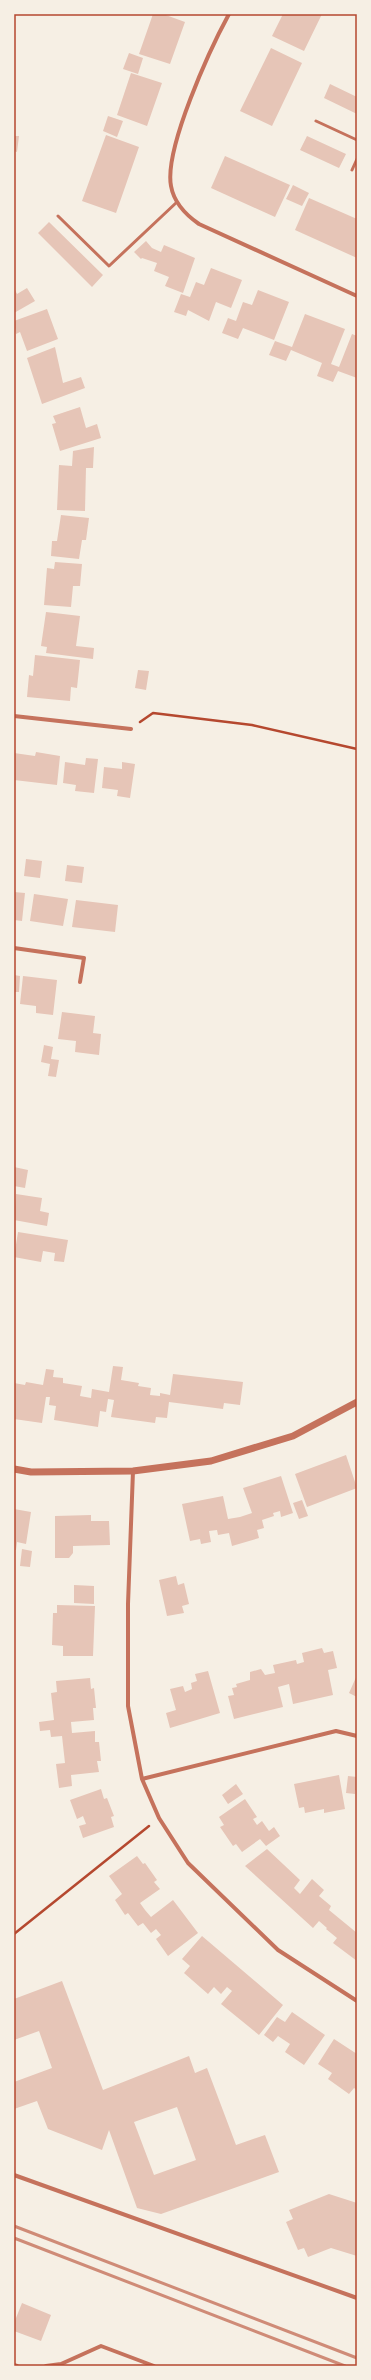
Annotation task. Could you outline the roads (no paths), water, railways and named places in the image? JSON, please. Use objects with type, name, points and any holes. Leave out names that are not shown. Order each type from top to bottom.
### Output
[{"type":"street","points":[[229,14],[210,54],[173,150],[169,169],[171,187],[177,202],[186,215],[199,224],[357,296]]},
{"type":"street","points":[[14,716],[130,729]]},
{"type":"street","points":[[14,948],[84,958],[80,982]]},
{"type":"street","points":[[14,1469],[31,1472],[133,1471],[211,1461],[293,1436],[357,1402]]},
{"type":"street","points":[[133,1471],[128,1604],[128,1706],[142,1779],[159,1818],[188,1863],[278,1950],[357,2001]]},
{"type":"street","points":[[142,1779],[336,1731],[357,1736]]},
{"type":"street","points":[[14,2175],[357,2298]]},
{"type":"street","points":[[46,2366],[60,2364],[101,2346],[154,2366]]},
{"type":"lane","points":[[316,121],[357,140]]},
{"type":"lane","points":[[352,170],[357,159]]},
{"type":"lane","points":[[58,216],[109,266],[177,202]]},
{"type":"lane","points":[[138,2366],[140,2361]]},
{"type":"railway","points":[[14,2226],[357,2358]]},
{"type":"railway","points":[[14,2238],[345,2366]]}]
